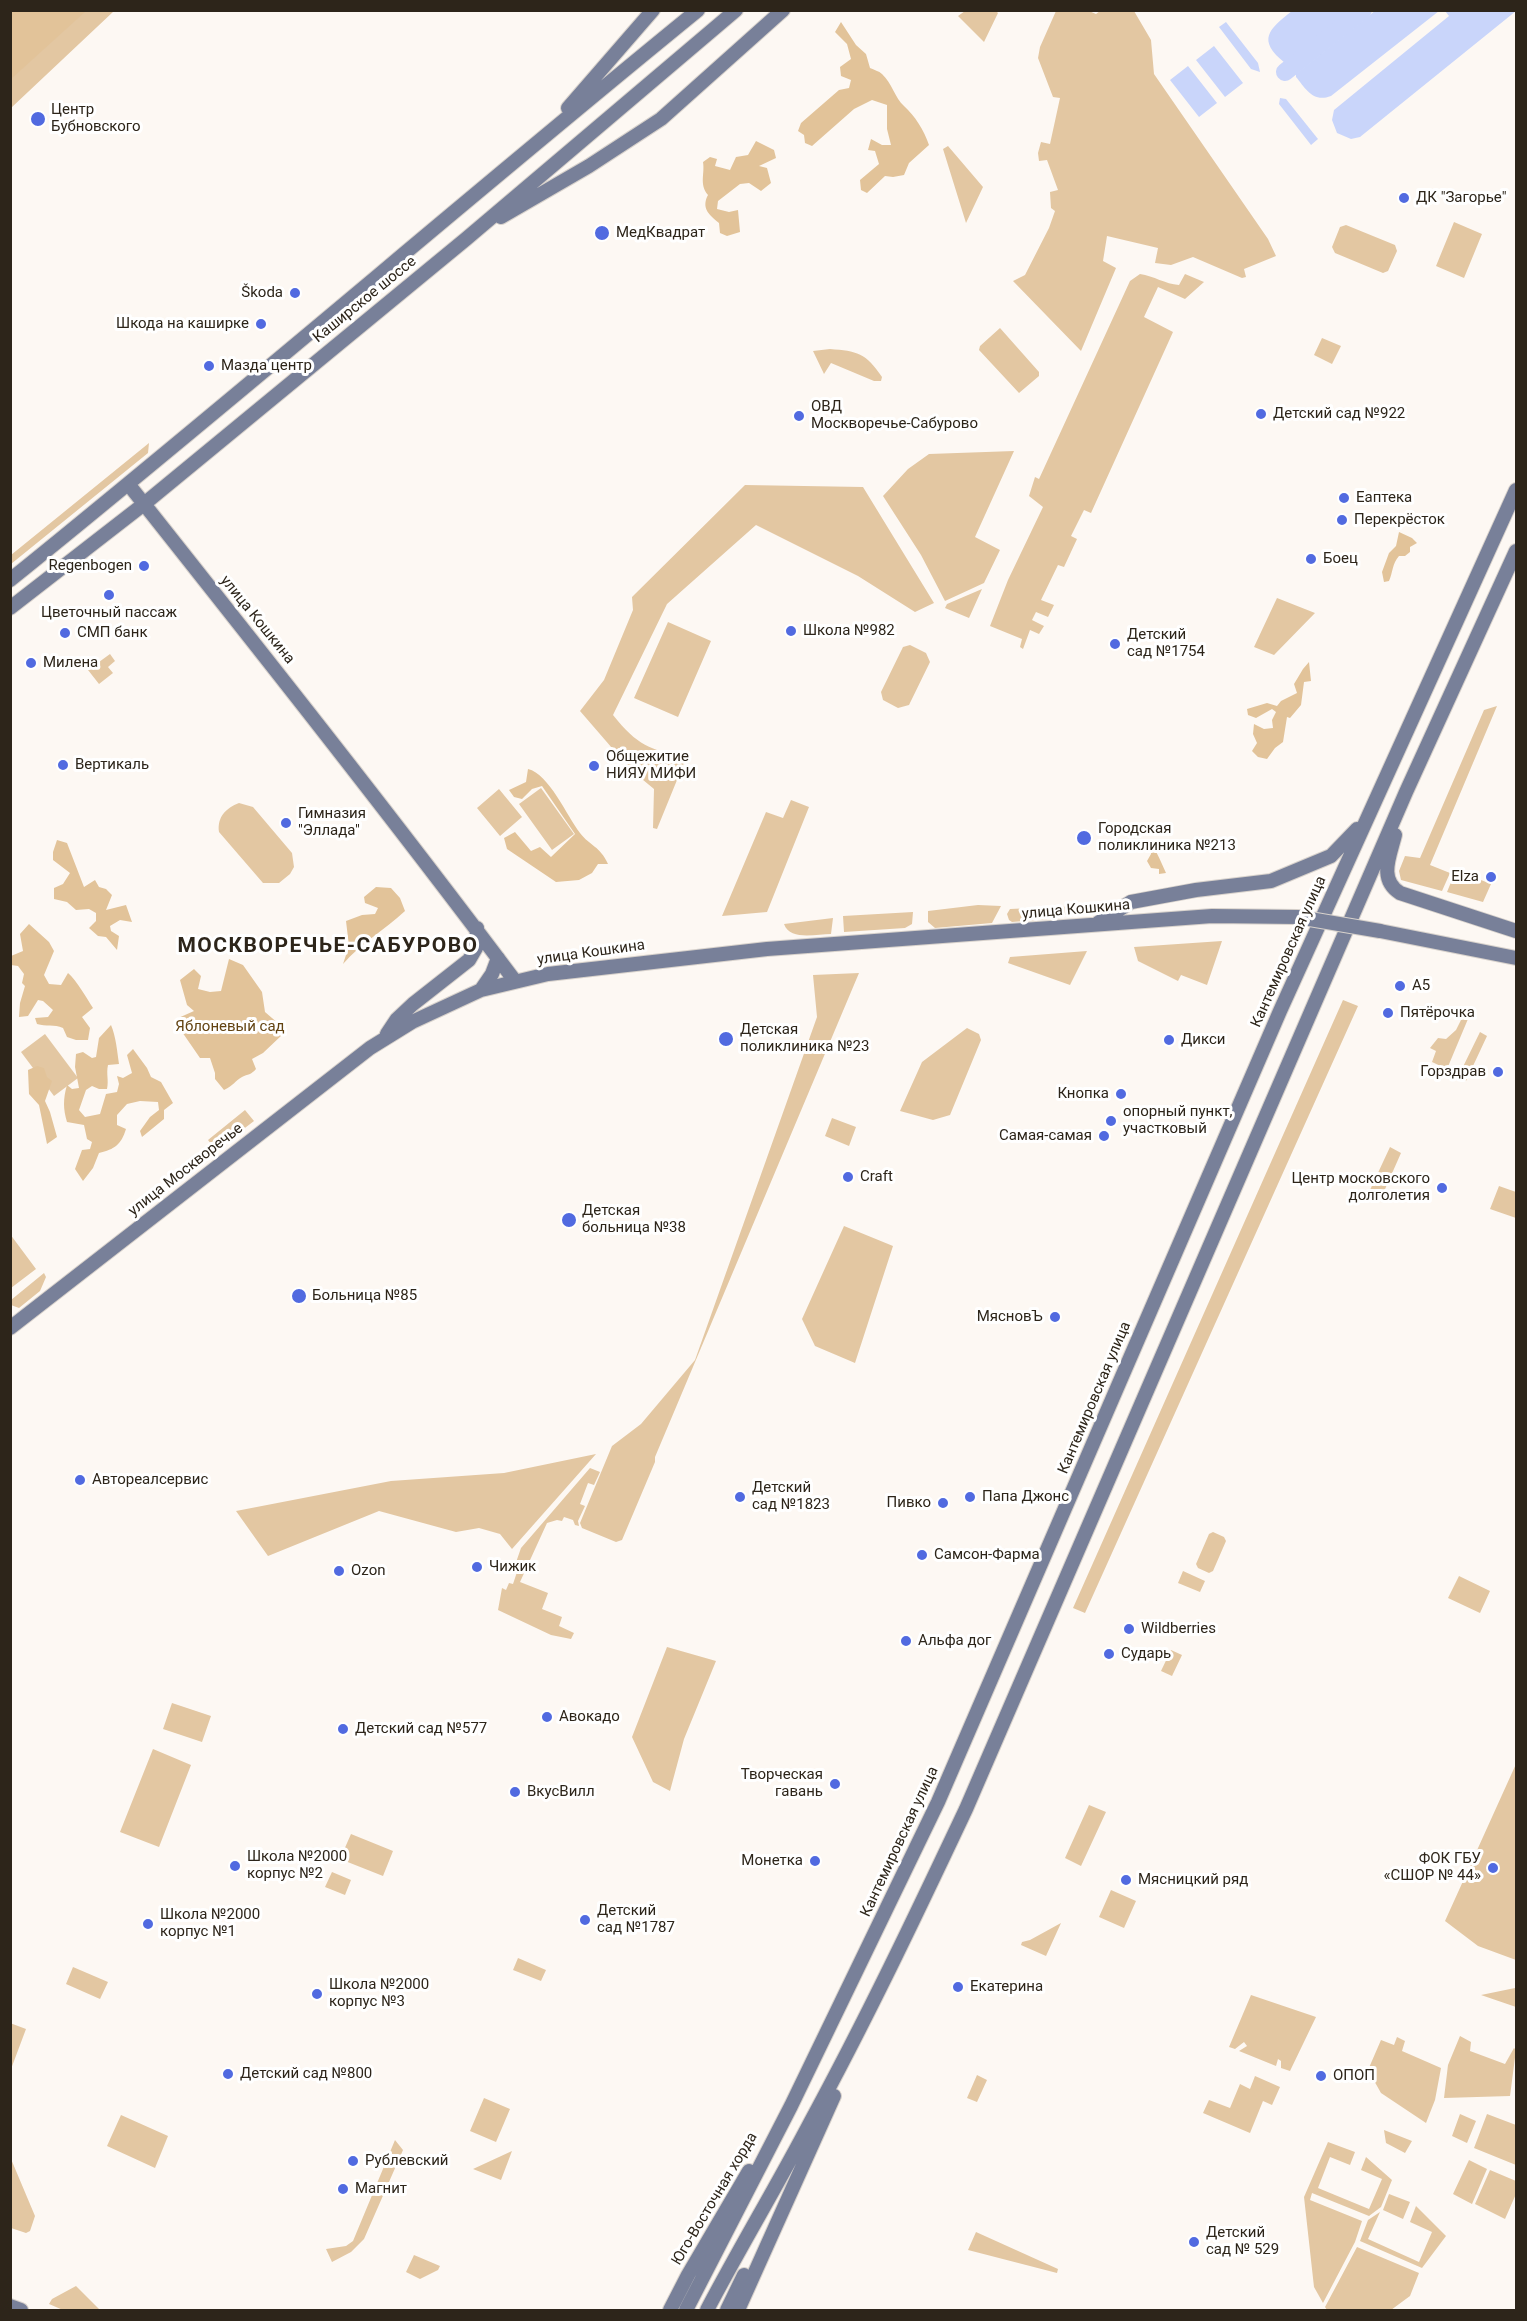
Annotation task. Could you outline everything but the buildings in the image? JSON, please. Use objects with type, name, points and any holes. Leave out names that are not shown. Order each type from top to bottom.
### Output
[{"type":"main road","points":[[545,134],[653,10]]},
{"type":"main road","name":"Каширское шоссе","points":[[10,580],[129,485],[545,134],[698,10]]},
{"type":"main road","name":"Каширское шоссе","points":[[10,608],[144,504],[466,239],[736,10]]},
{"type":"main road","points":[[466,239],[626,143],[677,106],[783,10]]},
{"type":"main road","name":"улица Кошкина","points":[[129,485],[289,686],[477,928],[515,981],[548,974],[746,951],[1212,916],[1298,917],[1380,931],[1513,960]]},
{"type":"main road","name":"Кантемировская улица","points":[[686,2310],[791,2106],[938,1802],[1280,1011],[1516,490]]},
{"type":"main road","points":[[738,2310],[888,1976],[971,1798],[1406,792],[1516,551]]},
{"type":"main road","points":[[1406,792],[1389,858],[1387,872],[1389,884],[1400,893],[1516,931]]},
{"type":"main road","points":[[1093,926],[1131,902],[1196,890],[1271,881],[1320,863],[1347,842],[1370,813]]},
{"type":"main road","name":"улица Москворечье","points":[[383,1040],[397,1019],[413,1004],[469,960],[476,948],[477,928]]},
{"type":"main road","points":[[481,990],[492,974],[498,958]]},
{"type":"main road","name":"улица Москворечье","points":[[10,1328],[250,1140],[383,1040],[428,1014],[481,990],[515,981]]},
{"type":"main road","points":[[707,2310],[738,2249],[809,2125],[888,1976]]},
{"type":"main road","name":"Юго-Восточная хорда","points":[[670,2310],[734,2195],[791,2106]]},
{"type":"main road","points":[[727,2310],[771,2217],[809,2125]]},
{"type":"main road","points":[[10,2306],[21,2310]]},
{"type":"shaded area","points":[[11,11],[114,11],[11,108]]},
{"type":"shaded area","points":[[965,11],[996,11],[998,13],[984,42],[958,16]]},
{"type":"shaded area","points":[[1056,11],[1089,11],[1096,14],[1100,11],[1134,11],[1151,40],[1154,74],[1268,239],[1276,256],[1244,269],[1246,277],[1242,278],[1193,257],[1171,265],[1155,263],[1158,248],[1107,236],[1103,261],[1116,268],[1081,351],[1013,281],[1025,275],[1055,211],[1051,208],[1050,192],[1058,190],[1047,160],[1039,161],[1038,153],[1041,142],[1050,144],[1060,98],[1053,97],[1038,58],[1040,47]]},
{"type":"shaded area","points":[[948,146],[983,187],[966,223],[943,149]]},
{"type":"shaded area","points":[[1454,222],[1482,234],[1464,278],[1436,266]]},
{"type":"shaded area","points":[[1346,225],[1395,245],[1397,251],[1388,271],[1383,273],[1335,253],[1332,247],[1340,227]]},
{"type":"shaded area","points":[[1140,274],[1179,285],[1185,274],[1204,282],[1185,299],[1158,287],[1144,317],[1173,332],[1091,513],[1084,510],[1071,536],[1077,539],[1064,567],[1058,565],[1041,600],[1054,605],[1048,617],[1036,612],[1032,620],[1044,626],[1039,634],[1030,630],[1023,649],[1020,647],[1022,639],[990,626],[1008,580],[1043,507],[1029,496],[1035,477],[1039,479],[1130,281]]},
{"type":"shaded area","points":[[1000,328],[1039,372],[1039,376],[1019,393],[979,350],[980,346]]},
{"type":"shaded area","points":[[1322,338],[1341,346],[1332,364],[1314,355]]},
{"type":"shaded area","points":[[830,349],[854,352],[866,358],[882,377],[881,381],[874,381],[831,363],[824,374],[813,351]]},
{"type":"shaded area","points":[[149,443],[148,453],[11,564],[11,555]]},
{"type":"shaded area","points":[[1014,451],[975,537],[1000,550],[984,583],[945,601],[921,555],[883,496],[908,469],[929,454]]},
{"type":"shaded area","points":[[745,485],[863,487],[934,603],[915,612],[858,576],[756,525],[667,604],[613,715],[630,734],[645,745],[686,758],[657,829],[653,828],[654,789],[631,770],[580,711],[604,680],[633,610],[632,597]]},
{"type":"shaded area","points":[[982,589],[969,618],[945,608],[947,604]]},
{"type":"shaded area","points":[[1277,598],[1315,613],[1274,655],[1254,647]]},
{"type":"shaded area","points":[[668,622],[711,641],[678,717],[634,698]]},
{"type":"shaded area","points":[[910,645],[926,653],[930,662],[909,705],[898,708],[883,700],[881,692],[903,647]]},
{"type":"shaded area","points":[[110,654],[115,661],[108,667],[113,673],[99,684],[88,670]]},
{"type":"shaded area","points":[[1497,706],[1430,865],[1450,873],[1442,891],[1401,880],[1399,871],[1405,856],[1420,858],[1484,710]]},
{"type":"shaded area","points":[[541,788],[574,834],[552,850],[519,804]]},
{"type":"shaded area","points":[[499,789],[522,817],[500,836],[477,808]]},
{"type":"shaded area","points":[[791,800],[809,807],[767,912],[722,916],[766,812],[783,818]]},
{"type":"shaded area","points":[[239,803],[253,807],[292,853],[294,867],[290,874],[279,883],[263,883],[219,832],[219,822],[223,814]]},
{"type":"shaded area","points":[[1456,870],[1491,884],[1483,902],[1447,892]]},
{"type":"shaded area","points":[[978,905],[1001,906],[992,923],[935,928],[928,922],[928,911]]},
{"type":"shaded area","points":[[1078,906],[1061,918],[1012,922],[1007,914],[1010,909]]},
{"type":"shaded area","points":[[913,912],[912,924],[905,928],[844,932],[843,916]]},
{"type":"shaded area","points":[[833,918],[831,934],[798,935],[792,933],[784,924]]},
{"type":"shaded area","points":[[1222,941],[1207,985],[1181,975],[1178,981],[1138,961],[1134,947]]},
{"type":"shaded area","points":[[1087,951],[1070,985],[1008,963],[1010,957]]},
{"type":"shaded area","points":[[859,973],[622,1540],[616,1542],[582,1528],[580,1523],[612,1446],[641,1424],[695,1360],[817,1017],[813,975]]},
{"type":"shaded area","points":[[1343,1000],[1358,1006],[1085,1613],[1073,1608]]},
{"type":"shaded area","points":[[1473,1007],[1447,1069],[1432,1062],[1436,1051],[1430,1048],[1438,1038],[1446,1039],[1456,1030],[1467,1008]]},
{"type":"shaded area","points":[[967,1028],[979,1034],[981,1040],[950,1115],[933,1120],[900,1111],[922,1062]]},
{"type":"shaded area","points":[[1480,1032],[1487,1036],[1466,1081],[1458,1077]]},
{"type":"shaded area","points":[[45,1034],[78,1078],[54,1096],[21,1052]]},
{"type":"shaded area","points":[[245,1110],[254,1121],[224,1144],[211,1144],[208,1140]]},
{"type":"shaded area","points":[[832,1118],[856,1127],[849,1146],[825,1136]]},
{"type":"shaded area","points":[[1390,1147],[1401,1153],[1382,1196],[1370,1190]]},
{"type":"shaded area","points":[[1499,1186],[1516,1192],[1516,1218],[1490,1209]]},
{"type":"shaded area","points":[[844,1226],[893,1246],[855,1363],[815,1346],[802,1319]]},
{"type":"shaded area","points":[[10,1234],[36,1269],[11,1288],[10,1288]]},
{"type":"shaded area","points":[[44,1273],[46,1277],[40,1291],[19,1308],[11,1305],[11,1300]]},
{"type":"shaded area","points":[[596,1454],[512,1549],[500,1534],[479,1528],[456,1532],[379,1511],[268,1556],[236,1511],[391,1481],[504,1473]]},
{"type":"shaded area","points":[[590,1468],[600,1472],[594,1485],[588,1483],[580,1504],[585,1506],[578,1521],[579,1526],[575,1525],[573,1520],[564,1517],[562,1521],[547,1523],[520,1582],[548,1593],[542,1609],[562,1617],[559,1626],[574,1633],[571,1639],[551,1635],[498,1610],[502,1588],[506,1590],[509,1583],[513,1584],[517,1572],[513,1571],[521,1548]]},
{"type":"shaded area","points":[[1213,1532],[1224,1537],[1226,1541],[1213,1571],[1209,1573],[1198,1568],[1196,1564],[1209,1534]]},
{"type":"shaded area","points":[[1183,1571],[1205,1581],[1200,1592],[1178,1583]]},
{"type":"shaded area","points":[[1459,1576],[1490,1591],[1480,1613],[1448,1598]]},
{"type":"shaded area","points":[[667,1647],[716,1661],[684,1739],[670,1791],[653,1782],[632,1737]]},
{"type":"shaded area","points":[[1171,1650],[1182,1655],[1172,1676],[1161,1671]]},
{"type":"shaded area","points":[[172,1703],[211,1716],[202,1742],[163,1729]]},
{"type":"shaded area","points":[[153,1749],[191,1765],[159,1847],[120,1832]]},
{"type":"shaded area","name":"ФОК ГБУ «СШОР № 44»","points":[[1516,1764],[1516,1960],[1478,1946],[1445,1921]]},
{"type":"shaded area","points":[[1089,1805],[1106,1812],[1081,1866],[1065,1858]]},
{"type":"shaded area","points":[[351,1834],[393,1851],[383,1876],[340,1859]]},
{"type":"shaded area","points":[[332,1872],[351,1880],[345,1895],[325,1887]]},
{"type":"shaded area","points":[[1111,1890],[1136,1901],[1124,1928],[1099,1917]]},
{"type":"shaded area","points":[[1061,1923],[1046,1956],[1021,1945],[1022,1942]]},
{"type":"shaded area","points":[[518,1958],[546,1970],[541,1981],[513,1970]]},
{"type":"shaded area","points":[[73,1967],[108,1982],[100,1999],[66,1984]]},
{"type":"shaded area","points":[[1515,1988],[1516,2007],[1481,1995]]},
{"type":"shaded area","points":[[1251,1995],[1316,2017],[1290,2071],[1281,2068],[1281,2061],[1278,2059],[1276,2066],[1239,2051],[1247,2046],[1244,2042],[1235,2049],[1229,2047]]},
{"type":"shaded area","points":[[10,2023],[26,2029],[11,2069],[10,2069]]},
{"type":"shaded area","points":[[1460,2036],[1471,2042],[1470,2051],[1505,2064],[1514,2048],[1516,2050],[1510,2096],[1444,2098],[1448,2065]]},
{"type":"shaded area","points":[[1397,2037],[1405,2041],[1402,2051],[1441,2068],[1435,2100],[1426,2123],[1381,2093],[1368,2070],[1381,2040],[1394,2045]]},
{"type":"shaded area","points":[[977,2075],[987,2080],[977,2102],[967,2098]]},
{"type":"shaded area","points":[[1255,2076],[1280,2087],[1272,2105],[1263,2101],[1250,2133],[1203,2113],[1209,2100],[1230,2108],[1240,2084],[1250,2089]]},
{"type":"shaded area","points":[[484,2098],[510,2109],[496,2142],[470,2131]]},
{"type":"shaded area","points":[[1460,2114],[1476,2121],[1467,2143],[1452,2136]]},
{"type":"shaded area","points":[[1487,2114],[1516,2125],[1516,2165],[1474,2148]]},
{"type":"shaded area","points":[[121,2115],[168,2136],[155,2168],[107,2146]]},
{"type":"shaded area","points":[[1384,2130],[1412,2141],[1405,2153],[1386,2143]]},
{"type":"shaded area","points":[[395,2140],[403,2150],[364,2239],[351,2252],[332,2262],[326,2249],[346,2246],[353,2241]]},
{"type":"shaded area","points":[[1328,2142],[1355,2152],[1350,2165],[1330,2157],[1318,2188],[1369,2209],[1382,2179],[1361,2170],[1366,2157],[1392,2180],[1381,2207],[1369,2216],[1312,2193],[1310,2200],[1362,2221],[1355,2242],[1323,2303],[1314,2287],[1304,2197]]},
{"type":"shaded area","points":[[512,2151],[501,2180],[473,2169]]},
{"type":"shaded area","points":[[11,2159],[35,2216],[30,2231],[26,2233],[11,2228]]},
{"type":"shaded area","points":[[1469,2160],[1487,2169],[1472,2204],[1453,2194]]},
{"type":"shaded area","points":[[1490,2170],[1516,2181],[1516,2194],[1505,2219],[1475,2204]]},
{"type":"shaded area","points":[[1389,2194],[1410,2202],[1403,2219],[1383,2210]]},
{"type":"shaded area","points":[[1416,2206],[1446,2236],[1422,2268],[1360,2241],[1368,2220],[1380,2212],[1368,2239],[1419,2262],[1432,2232],[1410,2222]]},
{"type":"shaded area","points":[[976,2232],[1058,2269],[1057,2273],[968,2250]]},
{"type":"shaded area","points":[[1357,2247],[1419,2273],[1410,2296],[1391,2310],[1327,2310],[1325,2307]]},
{"type":"shaded area","points":[[414,2255],[440,2266],[438,2270],[420,2279],[406,2272]]},
{"type":"shaded area","points":[[76,2286],[100,2310],[63,2310],[49,2304],[52,2299]]},
{"type":"green space","points":[[11,10],[86,10],[86,11],[11,79]]},
{"type":"green space","points":[[841,22],[856,45],[866,54],[870,68],[885,78],[901,103],[915,119],[929,145],[909,163],[904,175],[885,176],[867,193],[861,190],[860,180],[879,164],[875,151],[868,150],[871,139],[882,145],[891,145],[887,129],[887,105],[872,100],[854,109],[812,146],[805,143],[804,135],[798,131],[801,123],[839,90],[849,88],[851,80],[841,76],[840,67],[851,59],[847,44],[835,32]]},
{"type":"green space","points":[[756,141],[774,150],[776,158],[759,166],[767,168],[771,183],[761,191],[749,183],[740,184],[718,201],[717,209],[729,212],[738,210],[740,232],[727,236],[720,233],[719,223],[709,214],[705,204],[708,195],[703,183],[703,162],[710,157],[717,159],[715,166],[730,170],[736,157],[748,155]]},
{"type":"green space","points":[[1399,532],[1417,543],[1410,547],[1410,552],[1405,556],[1399,556],[1389,581],[1384,582],[1382,572],[1389,553],[1396,546]]},
{"type":"green space","points":[[1309,662],[1311,681],[1304,682],[1301,705],[1290,718],[1287,717],[1283,742],[1267,759],[1258,757],[1252,751],[1257,743],[1253,734],[1254,724],[1264,729],[1273,728],[1272,720],[1276,712],[1272,709],[1256,718],[1248,715],[1247,709],[1267,703],[1277,706],[1281,701],[1297,693],[1294,684]]},
{"type":"green space","points":[[528,769],[536,772],[550,787],[580,833],[602,853],[608,864],[598,864],[592,873],[579,880],[556,882],[507,849],[504,838],[515,832],[531,851],[540,847],[551,857],[575,834],[542,786],[532,789],[522,799],[514,797],[509,790],[526,782]]},
{"type":"green space","points":[[57,840],[67,843],[84,887],[95,880],[99,887],[106,889],[112,895],[106,910],[126,905],[132,922],[120,920],[110,926],[111,931],[119,936],[117,950],[106,937],[98,936],[89,928],[96,921],[96,913],[89,909],[76,910],[67,902],[54,899],[54,888],[63,884],[70,873],[53,860]]},
{"type":"green space","points":[[1152,845],[1166,873],[1159,874],[1159,869],[1151,868],[1147,861]]},
{"type":"green space","points":[[376,887],[391,888],[400,898],[405,911],[343,964],[349,946],[346,921],[362,915],[375,914],[378,908],[365,903],[364,897]]},
{"type":"green space","points":[[29,924],[49,942],[54,951],[44,975],[49,984],[61,985],[68,973],[93,1008],[82,1017],[90,1028],[88,1040],[67,1037],[63,1028],[60,1027],[37,1024],[35,1018],[48,1017],[53,1010],[43,1001],[38,1000],[28,1016],[19,1017],[25,986],[22,983],[24,974],[18,966],[11,965],[11,956],[23,951],[20,934]]},
{"type":"green space","name":"Яблоневый сад","points":[[229,959],[243,965],[262,992],[265,1012],[279,1024],[282,1035],[263,1053],[252,1059],[256,1069],[254,1071],[224,1090],[215,1079],[210,1058],[200,1058],[180,1029],[176,1019],[194,1011],[187,1005],[180,980],[194,969],[201,976],[198,989],[210,992],[221,991]]},
{"type":"green space","points":[[111,1025],[119,1064],[108,1065],[107,1089],[92,1086],[86,1090],[79,1110],[85,1117],[100,1114],[106,1094],[117,1092],[119,1084],[117,1076],[123,1078],[132,1073],[127,1055],[133,1049],[151,1077],[161,1082],[173,1103],[164,1110],[164,1119],[142,1137],[140,1131],[150,1117],[159,1110],[158,1102],[140,1101],[127,1104],[117,1115],[117,1125],[126,1129],[122,1139],[113,1148],[99,1153],[93,1168],[83,1181],[75,1169],[82,1150],[90,1149],[92,1142],[87,1139],[84,1125],[67,1122],[64,1108],[65,1095],[67,1085],[72,1089],[79,1088],[75,1067],[76,1054],[83,1052],[92,1058],[96,1057],[99,1038]]},
{"type":"green space","points":[[37,1066],[44,1068],[47,1077],[52,1081],[45,1101],[57,1137],[47,1144],[39,1105],[29,1094],[28,1070]]},
{"type":"water","points":[[1376,10],[1439,11],[1331,96],[1319,98],[1310,94],[1296,74]]},
{"type":"water","points":[[1292,11],[1352,11],[1285,63],[1276,55],[1268,41],[1272,29]]},
{"type":"water","points":[[1445,11],[1516,11],[1360,137],[1351,139],[1337,133],[1332,120],[1334,110],[1449,16]]},
{"type":"water","points":[[1226,22],[1258,63],[1260,72],[1251,69],[1219,27]]},
{"type":"water","points":[[1214,46],[1243,83],[1225,97],[1196,60]]},
{"type":"water","points":[[1188,66],[1217,103],[1199,117],[1170,80]]},
{"type":"water","points":[[1280,98],[1286,99],[1318,139],[1311,145],[1279,104]]},
{"type":"waterway","points":[[1285,72],[1363,10]]},
{"type":"place","name":"Центр Бубновского","points":[[38,119]]},
{"type":"place","name":"ДК \"Загорье\"","points":[[1404,198]]},
{"type":"place","name":"МедКвадрат","points":[[602,233]]},
{"type":"place","name":"Škoda","points":[[295,293]]},
{"type":"place","name":"Шкода на каширке","points":[[261,324]]},
{"type":"place","name":"Мазда центр","points":[[209,366]]},
{"type":"place","name":"Детский сад №922","points":[[1261,414]]},
{"type":"place","name":"ОВД Москворечье-Сабурово","points":[[799,416]]},
{"type":"place","name":"Еаптека","points":[[1344,498]]},
{"type":"place","name":"Перекрёсток","points":[[1342,520]]},
{"type":"place","name":"Боец","points":[[1311,559]]},
{"type":"place","name":"Regenbogen","points":[[144,566]]},
{"type":"place","name":"Цветочный пассаж","points":[[109,595]]},
{"type":"place","name":"Школа №982","points":[[791,631]]},
{"type":"place","name":"СМП банк","points":[[65,633]]},
{"type":"place","name":"Детский сад №1754","points":[[1115,644]]},
{"type":"place","name":"Милена","points":[[31,663]]},
{"type":"place","name":"Вертикаль","points":[[63,765]]},
{"type":"place","name":"Общежитие НИЯУ МИФИ","points":[[594,766]]},
{"type":"place","name":"Гимназия \"Эллада\"","points":[[286,823]]},
{"type":"place","name":"Городская поликлиника №213","points":[[1084,838]]},
{"type":"place","name":"Elza","points":[[1491,877]]},
{"type":"place","name":"А5","points":[[1400,986]]},
{"type":"place","name":"Пятёрочка","points":[[1388,1013]]},
{"type":"place","name":"Детская поликлиника №23","points":[[726,1039]]},
{"type":"place","name":"Дикси","points":[[1169,1040]]},
{"type":"place","name":"Горздрав","points":[[1498,1072]]},
{"type":"place","name":"Кнопка","points":[[1121,1094]]},
{"type":"place","name":"опорный пункт, участковый","points":[[1111,1121]]},
{"type":"place","name":"Самая-самая","points":[[1104,1136]]},
{"type":"place","name":"Craft","points":[[848,1177]]},
{"type":"place","name":"Центр московского долголетия","points":[[1442,1188]]},
{"type":"place","name":"Детская больница №38","points":[[569,1220]]},
{"type":"place","name":"Больница №85","points":[[299,1296]]},
{"type":"place","name":"МясновЪ","points":[[1055,1317]]},
{"type":"place","name":"Автореалсервис","points":[[80,1480]]},
{"type":"place","name":"Детский сад №1823","points":[[740,1497]]},
{"type":"place","name":"Папа Джонс","points":[[970,1497]]},
{"type":"place","name":"Пивко","points":[[943,1503]]},
{"type":"place","name":"Самсон-Фарма","points":[[922,1555]]},
{"type":"place","name":"Чижик","points":[[477,1567]]},
{"type":"place","name":"Ozon","points":[[339,1571]]},
{"type":"place","name":"Wildberries","points":[[1129,1629]]},
{"type":"place","name":"Альфа дог","points":[[906,1641]]},
{"type":"place","name":"Сударь","points":[[1109,1654]]},
{"type":"place","name":"Авокадо","points":[[547,1717]]},
{"type":"place","name":"Детский сад №577","points":[[343,1729]]},
{"type":"place","name":"Творческая гавань","points":[[835,1784]]},
{"type":"place","name":"ВкусВилл","points":[[515,1792]]},
{"type":"place","name":"Монетка","points":[[815,1861]]},
{"type":"place","name":"Школа №2000 корпус №2","points":[[235,1866]]},
{"type":"place","name":"ФОК ГБУ «СШОР № 44»","points":[[1493,1868]]},
{"type":"place","name":"Мясницкий ряд","points":[[1126,1880]]},
{"type":"place","name":"Детский сад №1787","points":[[585,1920]]},
{"type":"place","name":"Школа №2000 корпус №1","points":[[148,1924]]},
{"type":"place","name":"Екатерина","points":[[958,1987]]},
{"type":"place","name":"Школа №2000 корпус №3","points":[[317,1994]]},
{"type":"place","name":"Детский сад №800","points":[[228,2074]]},
{"type":"place","name":"ОПОП","points":[[1321,2076]]},
{"type":"place","name":"Рублевский","points":[[353,2161]]},
{"type":"place","name":"Магнит","points":[[343,2189]]},
{"type":"place","name":"Детский сад № 529","points":[[1194,2242]]},
{"type":"district","name":"МОСКВОРЕЧЬЕ-САБУРОВО","points":[[328,947]]}]
